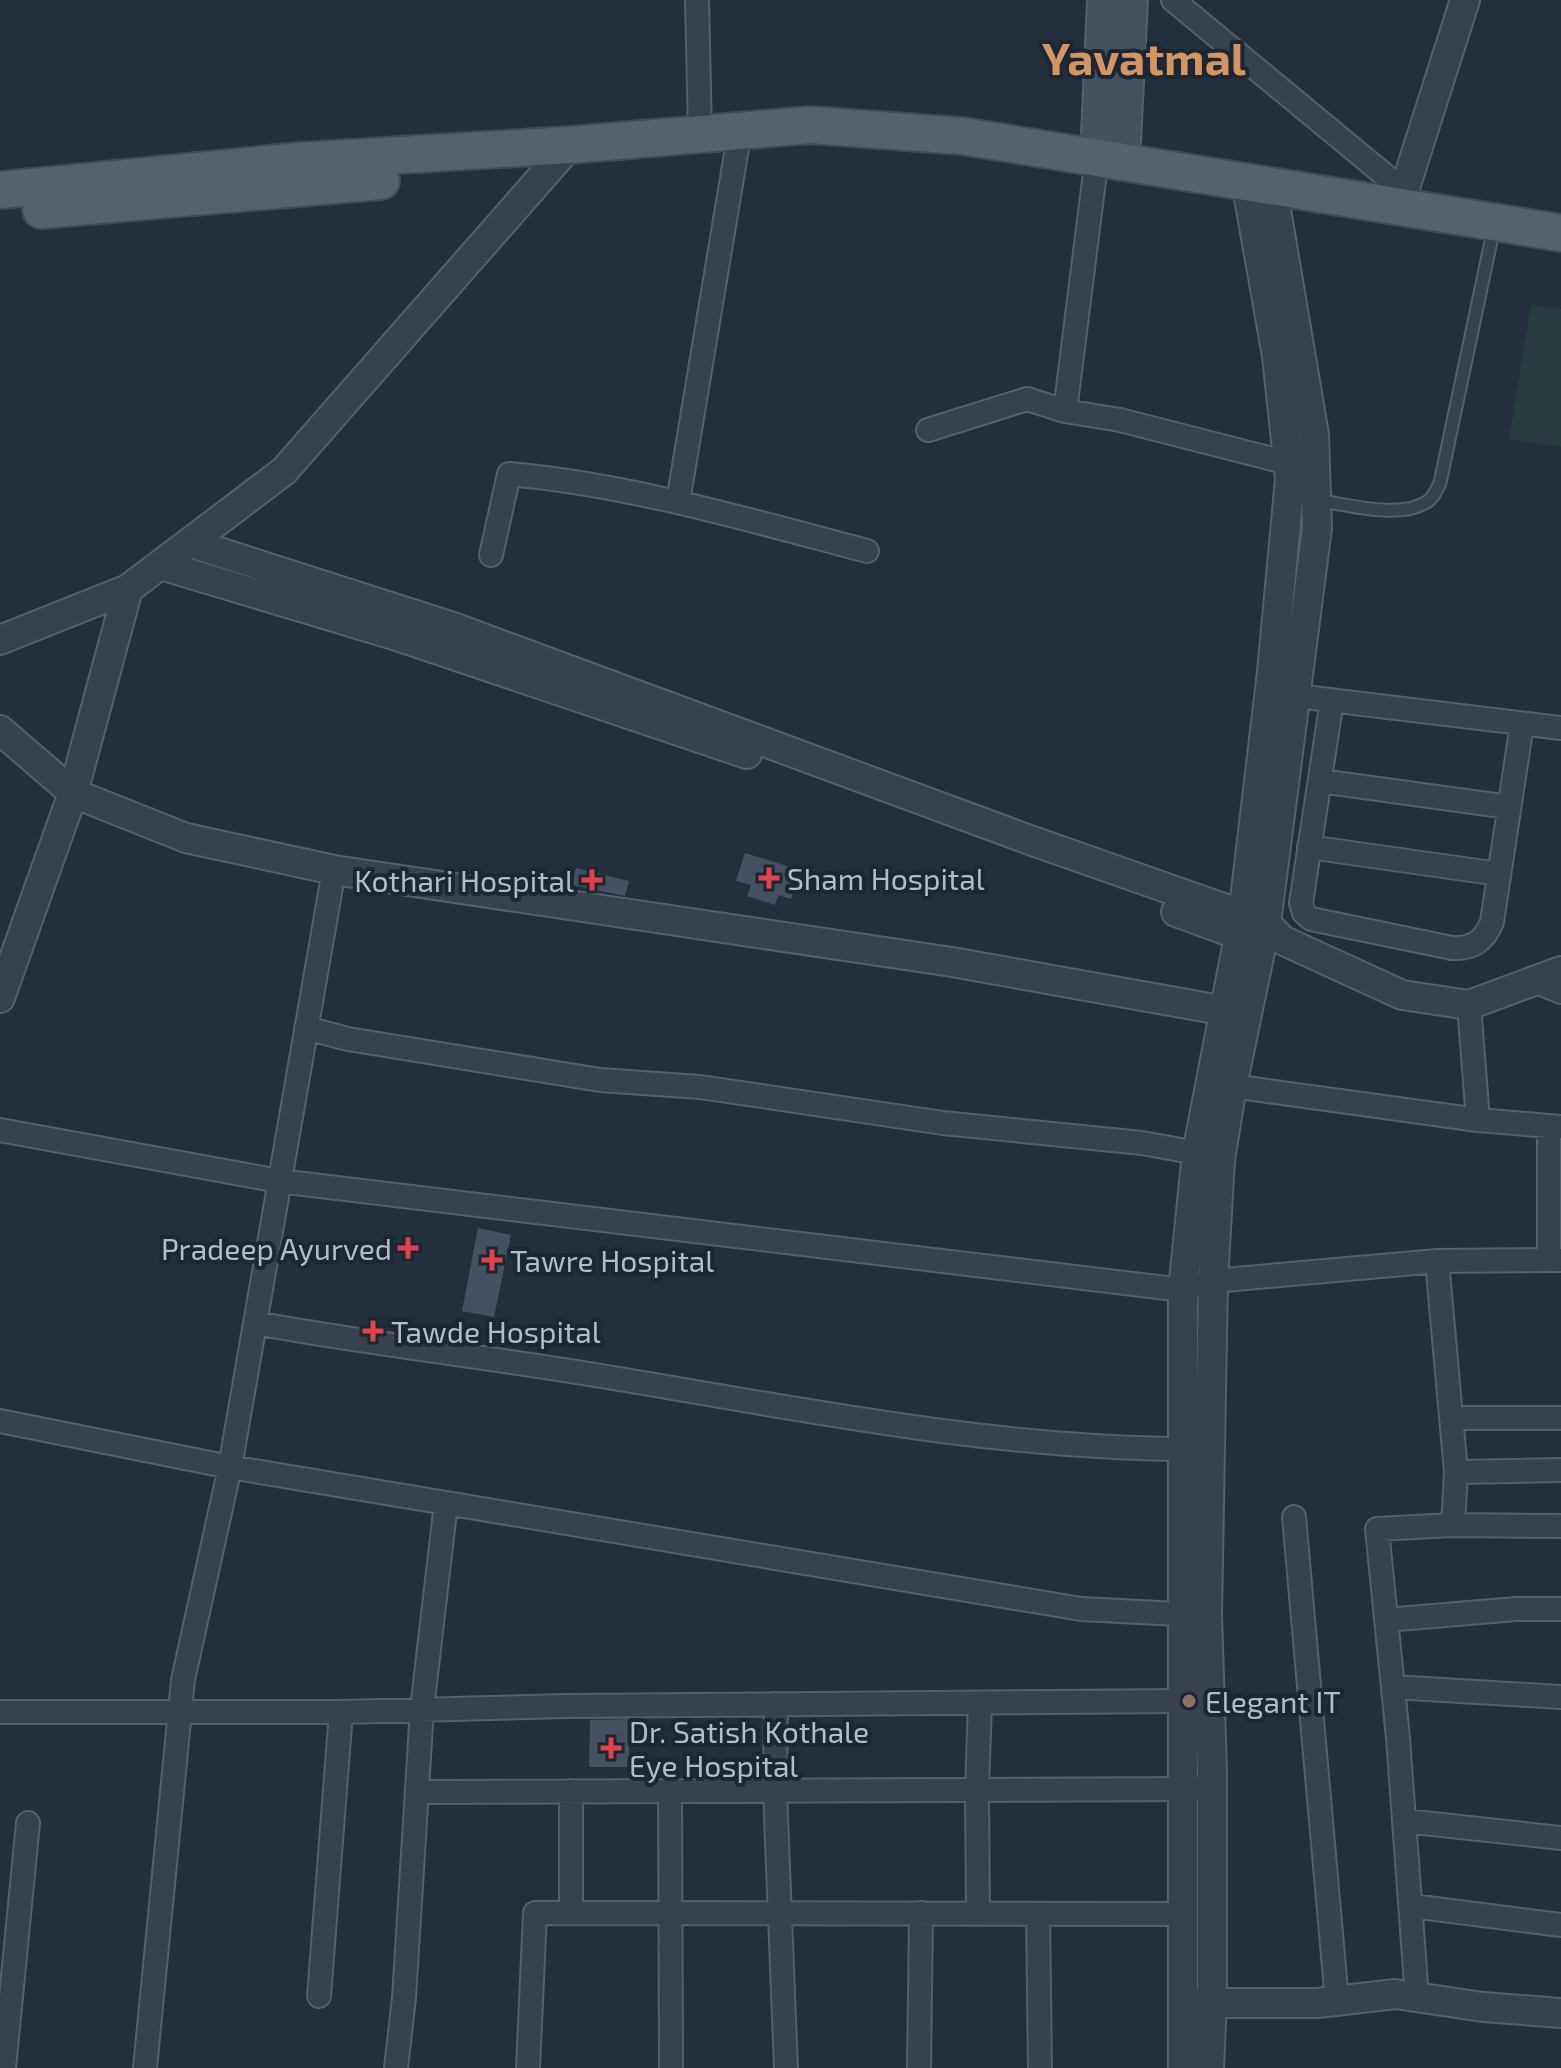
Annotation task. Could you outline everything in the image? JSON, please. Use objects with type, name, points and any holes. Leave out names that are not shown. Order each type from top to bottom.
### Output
[{"type":"main road","points":[[1104,0],[1105,165]]},
{"type":"main road","points":[[1105,165],[1131,0]]},
{"type":"main road","points":[[0,214],[561,156],[739,142],[810,125],[962,136],[1261,196],[1493,232],[1561,233]]},
{"type":"main road","points":[[0,190],[300,161],[561,156],[700,133],[739,142]]},
{"type":"main road","points":[[1261,196],[1403,198],[1493,232],[1561,253]]},
{"type":"street","points":[[697,0],[700,133]]},
{"type":"street","points":[[1173,0],[1403,198],[1465,0]]},
{"type":"street","points":[[678,502],[739,142]]},
{"type":"street","points":[[0,640],[128,589],[284,471],[561,156]]},
{"type":"street","points":[[1065,411],[1105,165]]},
{"type":"street","points":[[1258,932],[1272,672],[1288,498],[1288,463],[1261,196]]},
{"type":"street","points":[[1209,2068],[1212,1788],[1194,1615],[1183,1449],[1183,1290],[1197,1153],[1258,932],[1296,696],[1317,528],[1314,435],[1261,196]]},
{"type":"street","points":[[928,430],[1027,399],[1065,411],[1120,420],[1288,463]]},
{"type":"street","points":[[491,555],[509,474],[564,479],[678,502],[867,551]]},
{"type":"street","points":[[191,543],[453,627],[741,742],[1258,932],[1402,995],[1469,1005],[1561,971]]},
{"type":"street","points":[[161,565],[741,742]]},
{"type":"street","points":[[2,983],[73,793],[128,589]]},
{"type":"street","points":[[1296,696],[1561,728]]},
{"type":"street","points":[[1332,700],[1301,903],[1304,913],[1311,919],[1452,948],[1463,949],[1480,942],[1492,922],[1522,724]]},
{"type":"street","points":[[0,730],[73,793],[186,838],[334,870],[952,962],[1236,1013]]},
{"type":"street","points":[[1320,781],[1509,807]]},
{"type":"street","points":[[1309,847],[1499,874]]},
{"type":"street","points":[[145,2068],[183,1680],[230,1467],[334,870]]},
{"type":"street","points":[[1534,981],[1561,992]]},
{"type":"street","points":[[1469,1005],[1478,1120]]},
{"type":"street","points":[[1183,2068],[1183,1701],[1194,1615],[1220,1160],[1232,1086],[1236,1013]]},
{"type":"street","points":[[306,1028],[348,1039],[571,1076],[700,1087],[943,1123],[1142,1143],[1197,1153]]},
{"type":"street","points":[[0,1130],[279,1181],[1183,1290],[1213,1281],[1437,1261],[1555,1260],[1555,1127],[1478,1120],[1232,1086]]},
{"type":"street","points":[[1437,1261],[1456,1472],[1453,1525]]},
{"type":"street","points":[[255,1323],[346,1340],[519,1362],[822,1413],[1104,1449],[1183,1449]]},
{"type":"street","points":[[1451,1418],[1561,1418]]},
{"type":"street","points":[[0,1421],[230,1467],[1081,1609],[1194,1615]]},
{"type":"street","points":[[1456,1472],[1561,1470]]},
{"type":"street","points":[[396,2068],[404,1998],[422,1709],[446,1503]]},
{"type":"street","points":[[1294,1517],[1337,2001]]},
{"type":"street","points":[[1417,1998],[1405,1821],[1377,1529],[1453,1525],[1561,1526]]},
{"type":"street","points":[[1386,1620],[1516,1609],[1561,1609]]},
{"type":"street","points":[[1393,1687],[1561,1697]]},
{"type":"street","points":[[0,1712],[341,1712],[1183,1701]]},
{"type":"street","points":[[776,1704],[775,1791],[786,2068]]},
{"type":"street","points":[[978,1913],[980,1704]]},
{"type":"street","points":[[319,1996],[341,1712]]},
{"type":"street","points":[[417,1792],[1212,1788]]},
{"type":"street","points":[[571,1791],[571,1913]]},
{"type":"street","points":[[670,1791],[671,2068]]},
{"type":"street","points":[[1405,1821],[1561,1838]]},
{"type":"street","points":[[4,2068],[28,1823]]},
{"type":"street","points":[[1412,1906],[1561,1925]]},
{"type":"street","points":[[528,2068],[535,1913],[1182,1914]]},
{"type":"street","points":[[919,2068],[921,1913]]},
{"type":"street","points":[[1038,1914],[1040,2068]]},
{"type":"street","points":[[1183,2003],[1337,2001],[1395,1994],[1483,2007],[1561,2013]]},
{"type":"lane","points":[[1288,498],[1394,510],[1411,509],[1433,497],[1440,483],[1493,232]]},
{"type":"green space","points":[[1531,305],[1561,309],[1561,447],[1509,439]]},
{"type":"building","points":[[745,853],[800,870],[791,899],[778,895],[775,905],[747,896],[751,885],[736,881]]},
{"type":"building","points":[[576,868],[629,881],[625,896],[572,885]]},
{"type":"building","points":[[478,1228],[511,1235],[494,1317],[462,1311]]},
{"type":"building","points":[[629,1719],[629,1767],[589,1767],[590,1720]]},
{"type":"place","name":"Sham Hospital","points":[[769,878]]},
{"type":"place","name":"Kothari Hospital","points":[[592,880]]},
{"type":"place","name":"Pradeep Ayurved","points":[[408,1248]]},
{"type":"place","name":"Tawre Hospital","points":[[492,1260]]},
{"type":"place","name":"Tawde Hospital","points":[[373,1331]]},
{"type":"place","name":"Elegant IT","points":[[1189,1701]]},
{"type":"place","name":"Dr. Satish Kothale Eye Hospital","points":[[611,1748]]},
{"type":"district","name":"Yavatmal","points":[[1144,56]]}]
